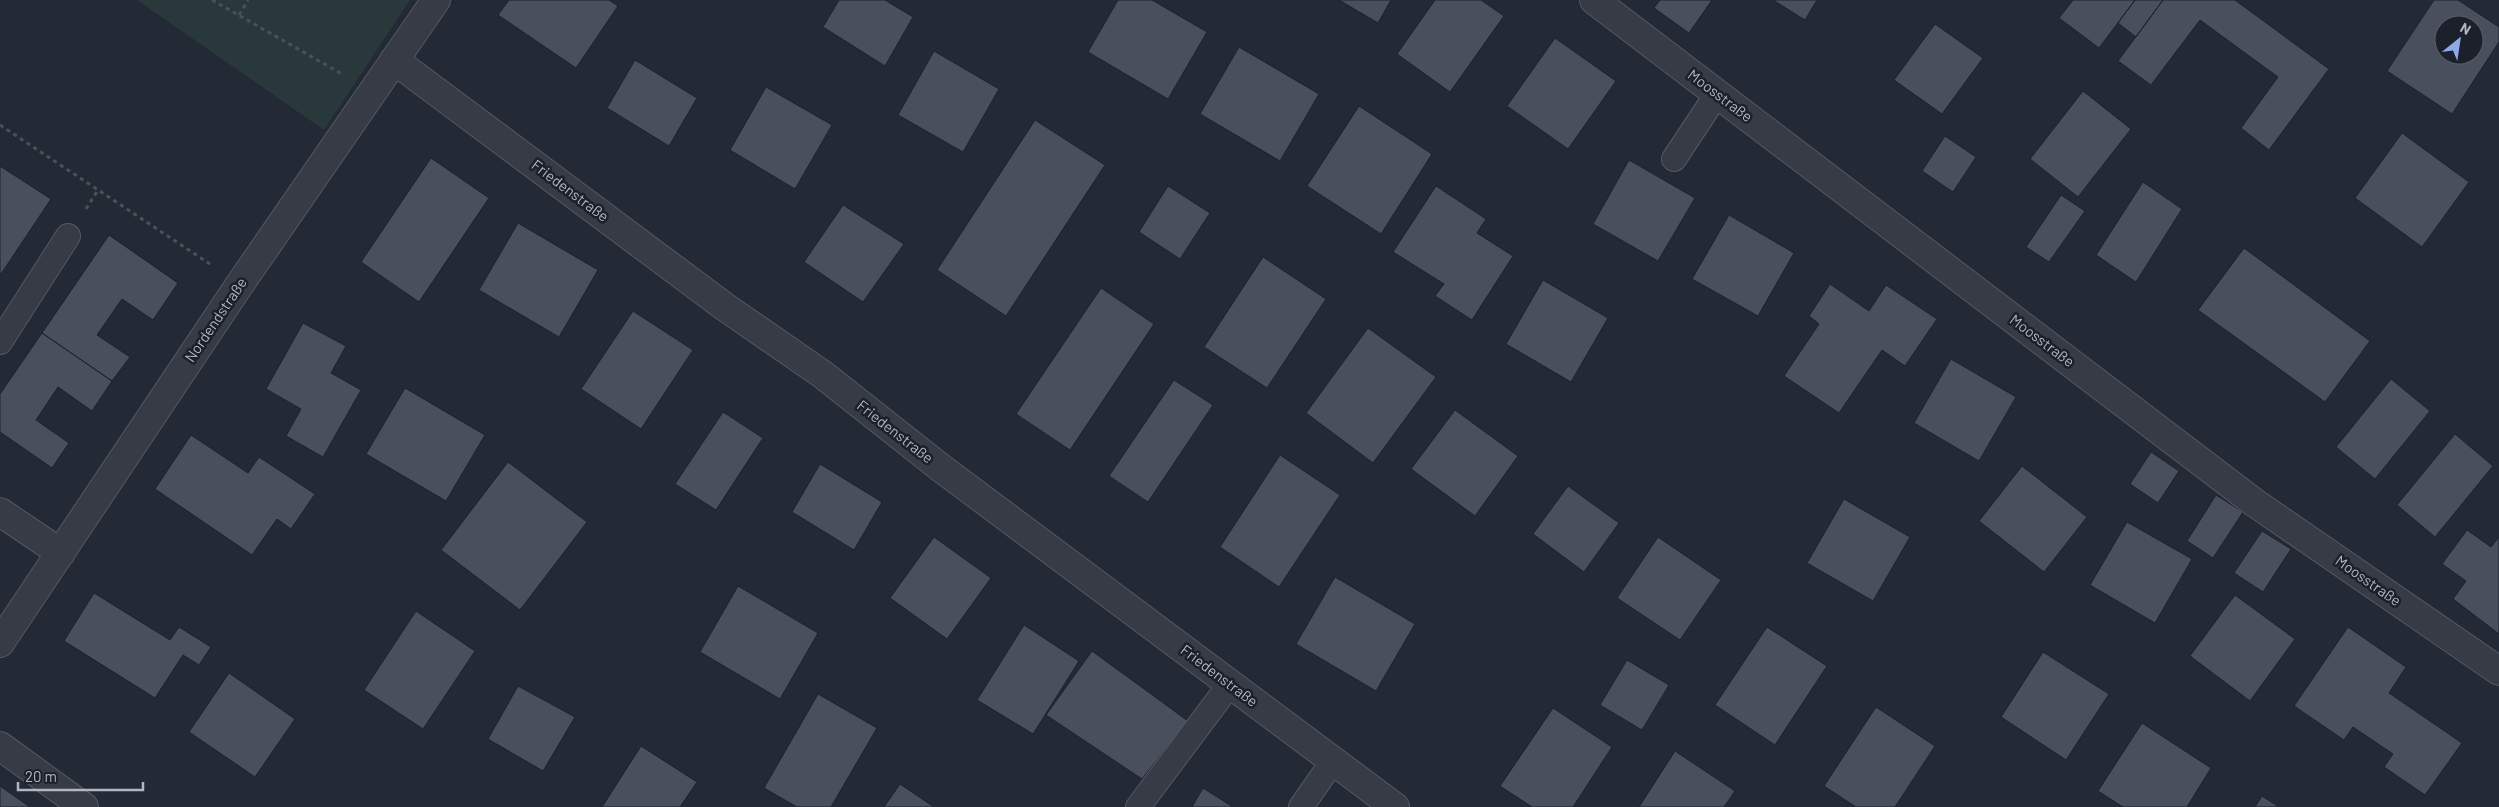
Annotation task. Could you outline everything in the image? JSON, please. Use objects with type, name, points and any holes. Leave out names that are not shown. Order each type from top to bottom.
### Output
[{"type":"street","name":"Nordendstraße","points":[[0,643],[240,284],[436,0]]},
{"type":"street","name":"Moosstraße","points":[[1594,0],[2256,503],[2499,671]]},
{"type":"street","name":"Friedenstraße","points":[[394,60],[725,306],[822,374],[941,468],[1395,807]]},
{"type":"street","points":[[0,512],[61,553]]},
{"type":"street","points":[[0,746],[84,807]]},
{"type":"lane","points":[[1674,159],[1718,94]]},
{"type":"lane","points":[[0,342],[68,236]]},
{"type":"lane","points":[[1138,807],[1230,684]]},
{"type":"lane","points":[[1301,807],[1333,761]]},
{"type":"path","points":[[212,0],[373,91]]},
{"type":"path","points":[[239,15],[248,0]]},
{"type":"path","points":[[0,125],[240,284]]},
{"type":"shaded area","points":[[137,0],[410,0],[324,130]]},
{"type":"building","points":[[509,0],[609,0],[618,6],[576,68],[498,15]]},
{"type":"building","points":[[839,0],[885,0],[913,17],[885,66],[823,27]]},
{"type":"building","points":[[1118,0],[1152,0],[1207,32],[1168,99],[1088,52]]},
{"type":"building","points":[[1339,0],[1391,0],[1378,23]]},
{"type":"building","points":[[1435,0],[1481,0],[1504,16],[1450,92],[1397,54]]},
{"type":"building","points":[[1660,0],[1712,0],[1689,33],[1654,8]]},
{"type":"building","points":[[1773,0],[1817,0],[1805,20]]},
{"type":"building","points":[[2073,0],[2135,0],[2099,48],[2059,18]]},
{"type":"building","points":[[2135,0],[2163,0],[2136,37],[2118,23]]},
{"type":"building","points":[[2163,0],[2235,0],[2329,69],[2269,150],[2241,128],[2278,77],[2200,20],[2151,85],[2118,61]]},
{"type":"building","points":[[2434,0],[2458,0],[2481,15],[2434,15],[2434,65],[2484,65],[2452,114],[2387,71]]},
{"type":"building","points":[[2484,17],[2499,27],[2499,42],[2484,65]]},
{"type":"building","points":[[1935,24],[1983,58],[1942,114],[1894,80]]},
{"type":"building","points":[[1555,38],[1616,81],[1568,149],[1507,106]]},
{"type":"building","points":[[1239,47],[1319,94],[1280,161],[1200,114]]},
{"type":"building","points":[[934,51],[999,89],[963,152],[898,115]]},
{"type":"building","points":[[635,60],[697,98],[669,146],[607,108]]},
{"type":"building","points":[[766,87],[832,125],[795,189],[730,150]]},
{"type":"building","points":[[2083,91],[2131,129],[2078,197],[2030,159]]},
{"type":"building","points":[[1359,106],[1432,154],[1381,234],[1307,186]]},
{"type":"building","points":[[1035,120],[1105,165],[1006,316],[937,270]]},
{"type":"building","points":[[2402,133],[2469,182],[2422,247],[2355,198]]},
{"type":"building","points":[[1945,136],[1976,157],[1953,192],[1922,171]]},
{"type":"building","points":[[431,158],[489,198],[419,302],[361,262]]},
{"type":"building","points":[[1629,160],[1695,198],[1658,261],[1593,224]]},
{"type":"building","points":[[0,166],[51,199],[1,274],[0,274]]},
{"type":"building","points":[[2143,182],[2182,209],[2136,282],[2096,255]]},
{"type":"building","points":[[1168,186],[1210,213],[1180,259],[1139,232]]},
{"type":"building","points":[[1436,186],[1486,219],[1477,233],[1513,256],[1472,320],[1435,296],[1444,284],[1393,252]]},
{"type":"building","points":[[2061,195],[2085,211],[2049,262],[2026,247]]},
{"type":"building","points":[[843,205],[904,244],[863,302],[804,262]]},
{"type":"building","points":[[1729,215],[1794,253],[1758,316],[1692,279]]},
{"type":"building","points":[[518,223],[598,270],[559,337],[479,290]]},
{"type":"building","points":[[109,235],[178,283],[153,320],[122,299],[97,335],[130,357],[112,381],[42,333]]},
{"type":"building","points":[[2244,248],[2370,341],[2325,402],[2198,310]]},
{"type":"building","points":[[1263,257],[1326,299],[1267,388],[1204,347]]},
{"type":"building","points":[[1543,280],[1608,318],[1571,382],[1506,344]]},
{"type":"building","points":[[1830,284],[1869,311],[1886,285],[1937,319],[1905,366],[1882,350],[1839,413],[1784,376],[1819,324],[1809,316]]},
{"type":"building","points":[[1101,288],[1154,324],[1070,450],[1016,414]]},
{"type":"building","points":[[633,311],[693,350],[641,429],[581,389]]},
{"type":"building","points":[[303,323],[346,346],[331,373],[361,390],[323,457],[286,436],[301,409],[266,389]]},
{"type":"building","points":[[1368,328],[1436,377],[1373,463],[1306,413]]},
{"type":"building","points":[[42,333],[112,381],[92,411],[58,387],[36,420],[69,443],[52,468],[0,432],[0,394]]},
{"type":"building","points":[[1951,359],[2016,397],[1979,461],[1914,423]]},
{"type":"building","points":[[2391,379],[2430,411],[2375,479],[2336,447]]},
{"type":"building","points":[[1174,380],[1213,405],[1148,502],[1109,476]]},
{"type":"building","points":[[405,388],[485,435],[446,501],[366,454]]},
{"type":"building","points":[[1455,410],[1518,456],[1475,516],[1411,469]]},
{"type":"building","points":[[723,412],[763,438],[716,510],[675,484]]},
{"type":"building","points":[[2455,434],[2493,466],[2435,537],[2397,505]]},
{"type":"building","points":[[191,435],[248,473],[259,457],[315,494],[291,529],[277,519],[252,555],[155,489]]},
{"type":"building","points":[[2151,452],[2179,471],[2158,503],[2130,484]]},
{"type":"building","points":[[1280,455],[1340,495],[1279,587],[1220,547]]},
{"type":"building","points":[[508,462],[587,522],[520,610],[441,550]]},
{"type":"building","points":[[820,464],[882,502],[854,550],[792,512]]},
{"type":"building","points":[[2022,466],[2087,517],[2044,572],[1979,521]]},
{"type":"building","points":[[1568,486],[1619,523],[1584,572],[1533,534]]},
{"type":"building","points":[[2216,495],[2243,512],[2213,558],[2187,541]]},
{"type":"building","points":[[1844,499],[1910,537],[1873,601],[1807,563]]},
{"type":"building","points":[[2127,522],[2192,559],[2155,623],[2090,585]]},
{"type":"building","points":[[2467,530],[2491,547],[2499,537],[2499,634],[2453,599],[2466,581],[2442,564]]},
{"type":"building","points":[[2262,531],[2291,549],[2263,592],[2234,573]]},
{"type":"building","points":[[934,537],[991,578],[947,639],[890,598]]},
{"type":"building","points":[[1658,537],[1721,580],[1680,640],[1617,598]]},
{"type":"building","points":[[1335,577],[1415,624],[1376,691],[1296,644]]},
{"type":"building","points":[[738,586],[818,633],[780,699],[700,652]]},
{"type":"building","points":[[94,593],[170,640],[179,627],[211,647],[199,665],[183,655],[155,698],[64,641]]},
{"type":"building","points":[[2235,595],[2295,639],[2250,701],[2190,656]]},
{"type":"building","points":[[416,611],[475,651],[423,729],[364,690]]},
{"type":"building","points":[[1024,625],[1079,661],[1033,734],[977,700]]},
{"type":"building","points":[[1767,627],[1827,666],[1775,745],[1715,705]]},
{"type":"building","points":[[2348,627],[2406,667],[2389,693],[2462,743],[2425,795],[2384,767],[2393,754],[2353,727],[2344,740],[2294,706]]},
{"type":"building","points":[[1092,651],[1188,721],[1142,779],[1046,715]]},
{"type":"building","points":[[2043,652],[2109,694],[2066,760],[2001,717]]},
{"type":"building","points":[[1627,660],[1669,685],[1642,730],[1600,705]]},
{"type":"building","points":[[229,673],[295,719],[255,777],[189,732]]},
{"type":"building","points":[[518,686],[575,717],[543,771],[488,739]]},
{"type":"building","points":[[818,694],[877,728],[831,807],[797,807],[764,788]]},
{"type":"building","points":[[1876,707],[1935,746],[1895,807],[1856,807],[1824,786]]},
{"type":"building","points":[[1553,708],[1612,747],[1573,807],[1532,807],[1500,786]]},
{"type":"building","points":[[2142,723],[2211,768],[2187,807],[2123,807],[2098,791]]},
{"type":"building","points":[[641,746],[697,782],[680,807],[602,807]]},
{"type":"building","points":[[1675,751],[1735,791],[1724,807],[1639,807]]},
{"type":"building","points":[[900,784],[934,807],[884,807]]},
{"type":"building","points":[[0,786],[30,807],[0,807]]},
{"type":"building","points":[[1203,788],[1233,807],[1192,807]]},
{"type":"building","points":[[2262,796],[2279,807],[2255,807]]}]
